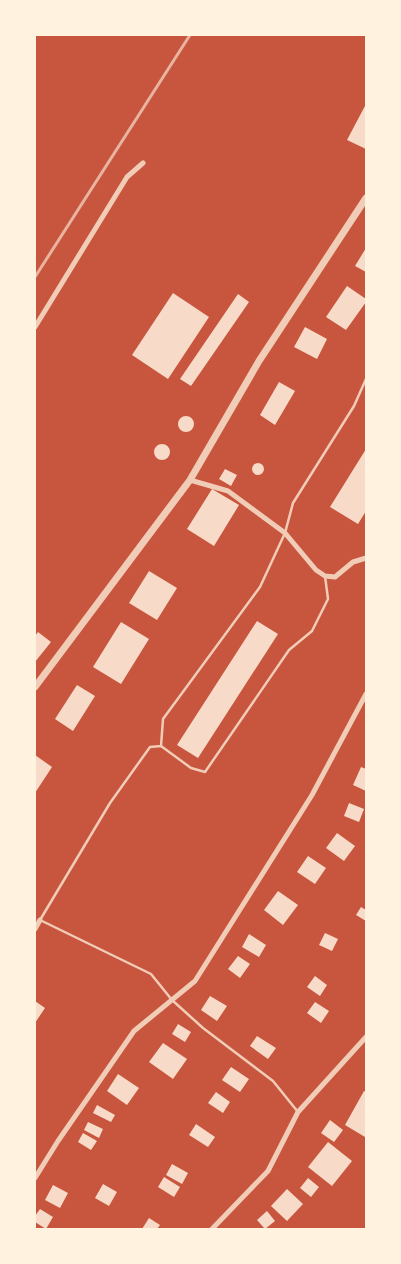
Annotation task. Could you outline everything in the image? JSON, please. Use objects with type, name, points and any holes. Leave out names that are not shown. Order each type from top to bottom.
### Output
[{"type":"street","points":[[35,327],[127,176],[142,163]]},
{"type":"street","points":[[35,687],[190,480],[259,361],[366,198]]},
{"type":"street","points":[[190,480],[228,491],[284,533],[316,570],[325,576],[335,576],[353,562],[366,558]]},
{"type":"street","points":[[35,1178],[58,1141],[134,1031],[195,981],[312,795],[366,694]]},
{"type":"street","points":[[35,930],[40,920]]},
{"type":"street","points":[[212,1229],[268,1171],[298,1112],[366,1037]]},
{"type":"lane","points":[[161,746],[163,719],[260,587],[284,533],[293,503],[354,406],[366,379]]},
{"type":"lane","points":[[298,1112],[273,1081],[203,1028],[172,1000],[151,974],[40,920],[110,803],[150,746],[161,746],[191,768],[206,772],[289,650],[312,631],[328,599],[325,576]]},
{"type":"building","points":[[366,104],[366,149],[347,140]]},
{"type":"building","points":[[366,248],[366,272],[355,266]]},
{"type":"building","points":[[347,286],[366,299],[366,302],[346,330],[326,317]]},
{"type":"building","points":[[173,293],[209,317],[168,379],[132,355]]},
{"type":"building","points":[[238,294],[249,302],[191,386],[180,379]]},
{"type":"building","points":[[305,327],[327,339],[317,359],[294,347]]},
{"type":"building","points":[[279,382],[295,391],[275,425],[260,415]]},
{"type":"building","points":[[183,416],[189,416],[194,421],[192,430],[183,432],[178,427],[178,421]]},
{"type":"building","points":[[159,444],[165,444],[170,449],[168,458],[159,460],[154,455],[154,449]]},
{"type":"building","points":[[366,449],[366,511],[358,524],[330,507]]},
{"type":"building","points":[[256,463],[260,463],[264,469],[260,475],[256,475],[252,471],[252,467]]},
{"type":"building","points":[[225,469],[237,475],[231,486],[219,479]]},
{"type":"building","points":[[212,489],[239,505],[214,546],[187,529]]},
{"type":"building","points":[[149,571],[177,588],[157,620],[129,603]]},
{"type":"building","points":[[257,621],[278,634],[198,758],[177,745]]},
{"type":"building","points":[[121,622],[149,639],[121,684],[93,667]]},
{"type":"building","points":[[38,632],[51,642],[35,662],[35,636]]},
{"type":"building","points":[[77,685],[95,696],[73,731],[55,719]]},
{"type":"building","points":[[35,755],[52,767],[35,793]]},
{"type":"building","points":[[361,767],[366,769],[366,791],[353,785]]},
{"type":"building","points":[[349,803],[364,809],[359,822],[344,816]]},
{"type":"building","points":[[337,833],[355,846],[344,861],[326,848]]},
{"type":"building","points":[[308,856],[326,868],[315,884],[297,872]]},
{"type":"building","points":[[278,891],[298,905],[283,925],[264,910]]},
{"type":"building","points":[[361,907],[366,910],[366,921],[356,915]]},
{"type":"building","points":[[325,933],[338,939],[332,951],[319,945]]},
{"type":"building","points":[[249,934],[266,945],[259,957],[242,947]]},
{"type":"building","points":[[238,956],[250,964],[240,978],[228,969]]},
{"type":"building","points":[[315,976],[327,985],[320,996],[307,987]]},
{"type":"building","points":[[210,996],[227,1006],[217,1021],[201,1010]]},
{"type":"building","points":[[35,1001],[45,1008],[35,1023]]},
{"type":"building","points":[[315,1002],[329,1011],[321,1023],[307,1013]]},
{"type":"building","points":[[178,1024],[191,1032],[185,1042],[172,1034]]},
{"type":"building","points":[[257,1036],[276,1048],[268,1059],[250,1046]]},
{"type":"building","points":[[163,1043],[187,1059],[173,1079],[149,1062]]},
{"type":"building","points":[[231,1067],[249,1079],[240,1092],[222,1080]]},
{"type":"building","points":[[118,1074],[139,1088],[127,1105],[107,1091]]},
{"type":"building","points":[[364,1091],[366,1092],[365,1137],[345,1125]]},
{"type":"building","points":[[216,1092],[230,1102],[223,1113],[208,1103]]},
{"type":"building","points":[[97,1105],[115,1115],[111,1122],[93,1113]]},
{"type":"building","points":[[330,1120],[343,1130],[334,1142],[321,1133]]},
{"type":"building","points":[[88,1122],[103,1129],[99,1138],[84,1130]]},
{"type":"building","points":[[196,1124],[215,1137],[208,1147],[189,1135]]},
{"type":"building","points":[[83,1133],[97,1141],[91,1150],[78,1142]]},
{"type":"building","points":[[328,1142],[352,1161],[332,1186],[308,1167]]},
{"type":"building","points":[[172,1164],[188,1173],[182,1184],[166,1175]]},
{"type":"building","points":[[164,1177],[180,1187],[174,1197],[158,1187]]},
{"type":"building","points":[[308,1178],[319,1187],[311,1197],[300,1188]]},
{"type":"building","points":[[103,1184],[117,1192],[109,1206],[95,1198]]},
{"type":"building","points":[[53,1185],[68,1193],[60,1208],[45,1200]]},
{"type":"building","points":[[287,1189],[303,1204],[287,1221],[271,1206]]},
{"type":"building","points":[[40,1209],[53,1217],[46,1229],[35,1222],[35,1216]]},
{"type":"building","points":[[267,1211],[275,1221],[265,1229],[257,1220]]},
{"type":"building","points":[[149,1218],[160,1225],[157,1229],[142,1229]]},
{"type":"railway","points":[[35,277],[190,35]]}]
